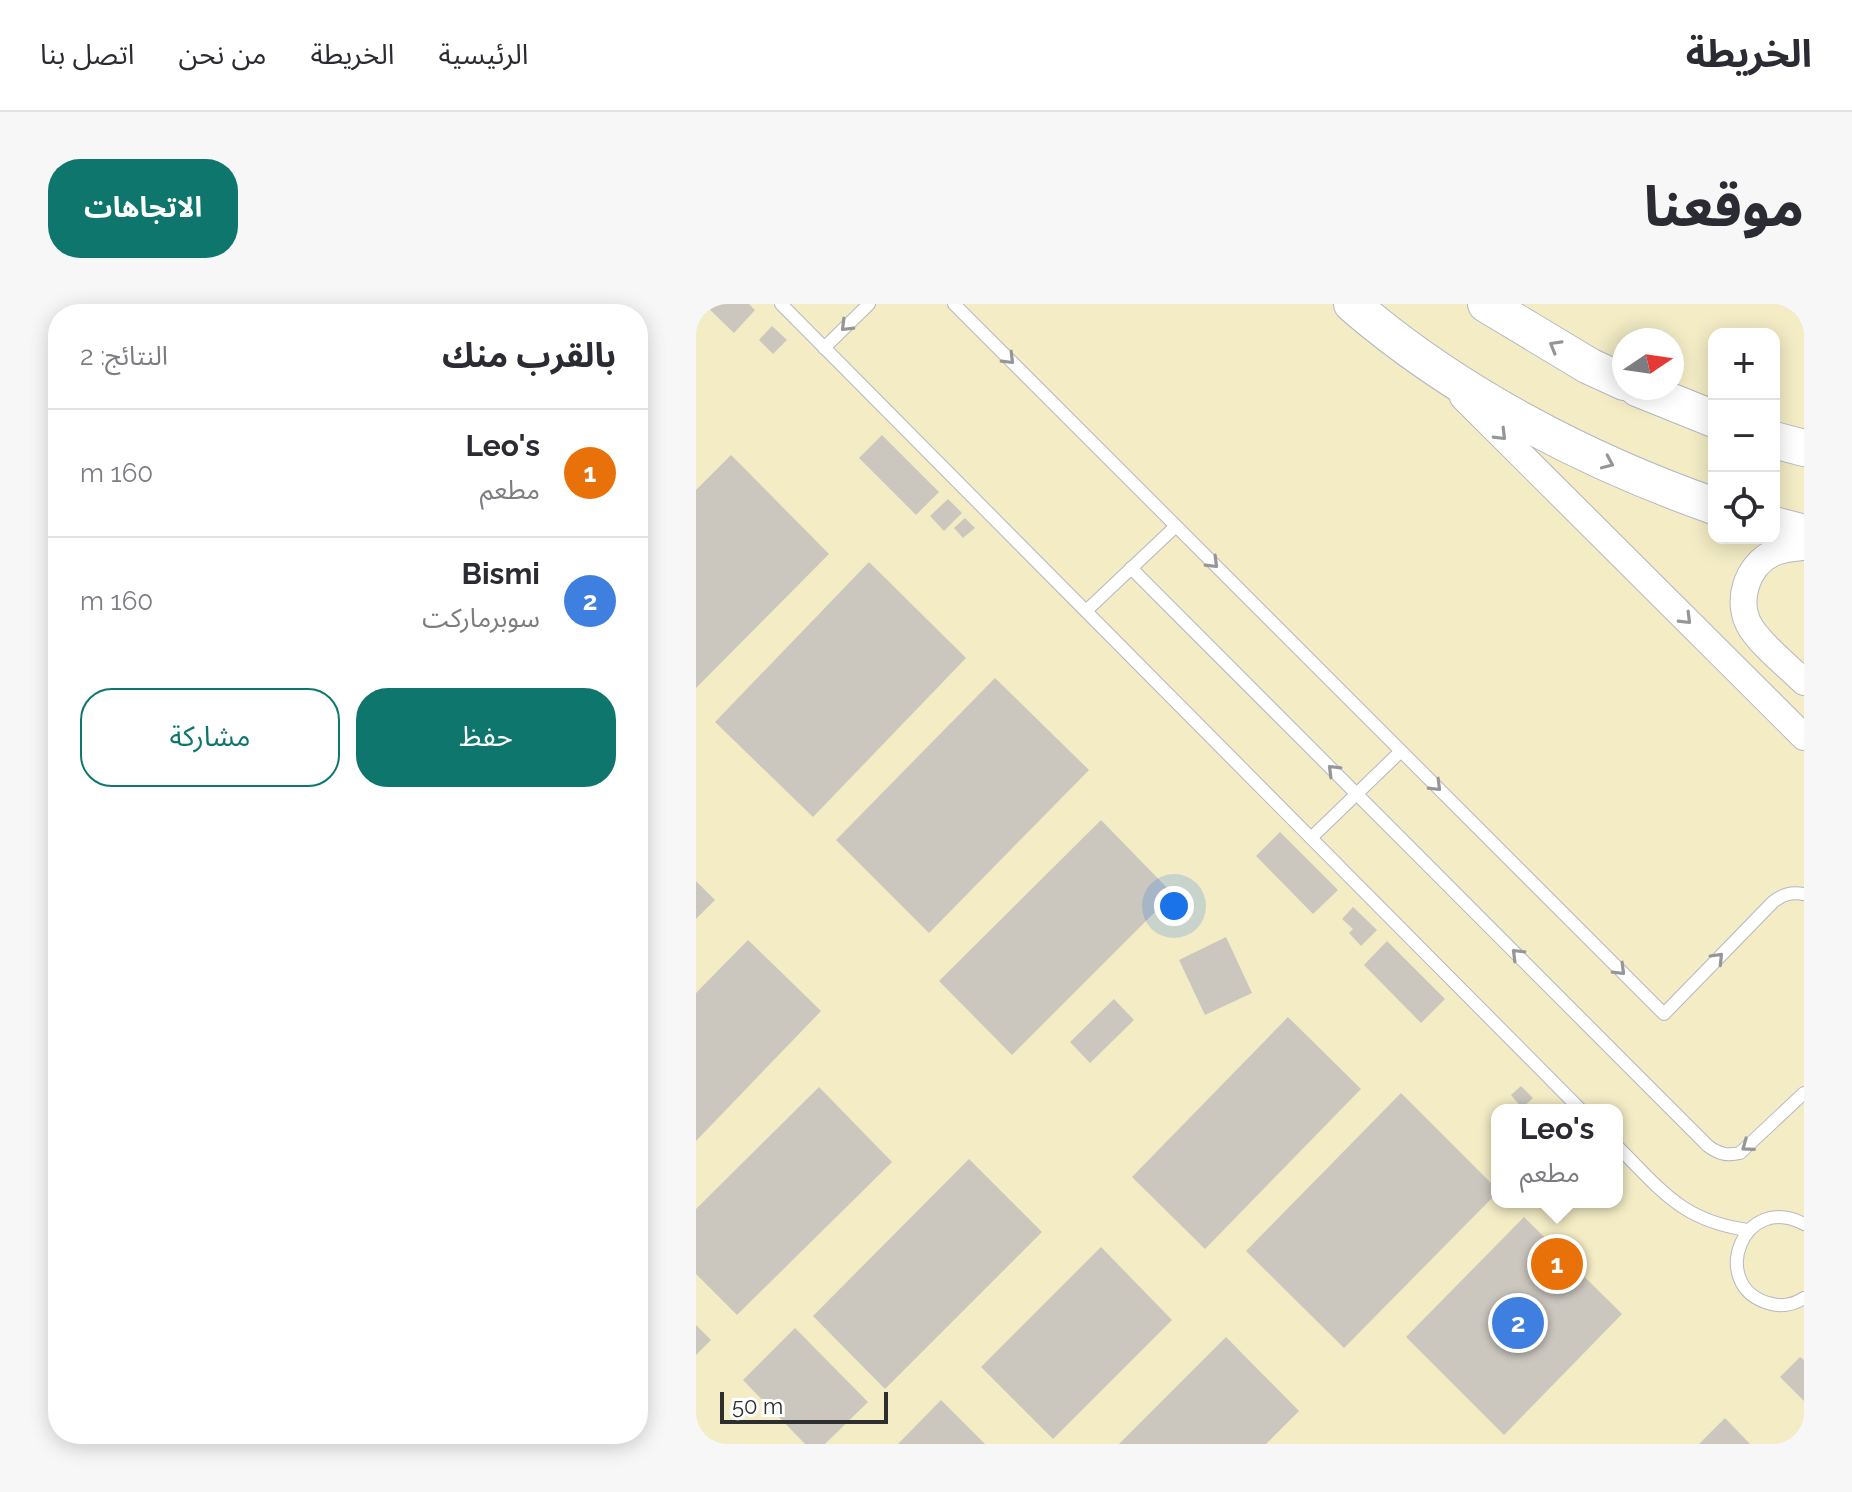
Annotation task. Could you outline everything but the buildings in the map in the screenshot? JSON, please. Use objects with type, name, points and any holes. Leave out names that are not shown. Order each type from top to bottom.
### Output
[{"type":"main road","points":[[1352,304],[1426,360],[1503,409],[1583,452],[1708,504]]},
{"type":"main road","points":[[1486,304],[1612,377]]},
{"type":"main road","points":[[1667,400],[1708,417]]},
{"type":"main road","points":[[1780,442],[1804,448]]},
{"type":"main road","points":[[1780,527],[1804,533]]},
{"type":"street","points":[[1426,360],[1804,737]]},
{"type":"street","points":[[1804,547],[1773,553],[1756,566],[1745,584],[1743,606],[1750,627],[1804,682]]},
{"type":"lane","points":[[781,304],[1575,1104]]},
{"type":"lane","points":[[824,348],[869,304]]},
{"type":"lane","points":[[954,304],[1664,1014],[1773,902],[1783,895],[1804,894]]},
{"type":"lane","points":[[1086,611],[1176,526]]},
{"type":"lane","points":[[1131,568],[1717,1153],[1729,1156],[1740,1153],[1804,1093]]},
{"type":"lane","points":[[1311,838],[1401,751]]},
{"type":"lane","points":[[1623,1152],[1679,1207],[1711,1223],[1748,1230]]},
{"type":"lane","points":[[1802,1301],[1787,1305],[1763,1302],[1744,1287],[1739,1276],[1737,1252],[1748,1230],[1768,1218],[1804,1208]]},
{"type":"lane","points":[[1779,1216],[1804,1224]]},
{"type":"sand","points":[[696,304],[1804,304],[1804,1444],[696,1444]]},
{"type":"place","name":"Leo's","points":[[1557,1264]]},
{"type":"place","name":"Bismi","points":[[1518,1323]]}]
